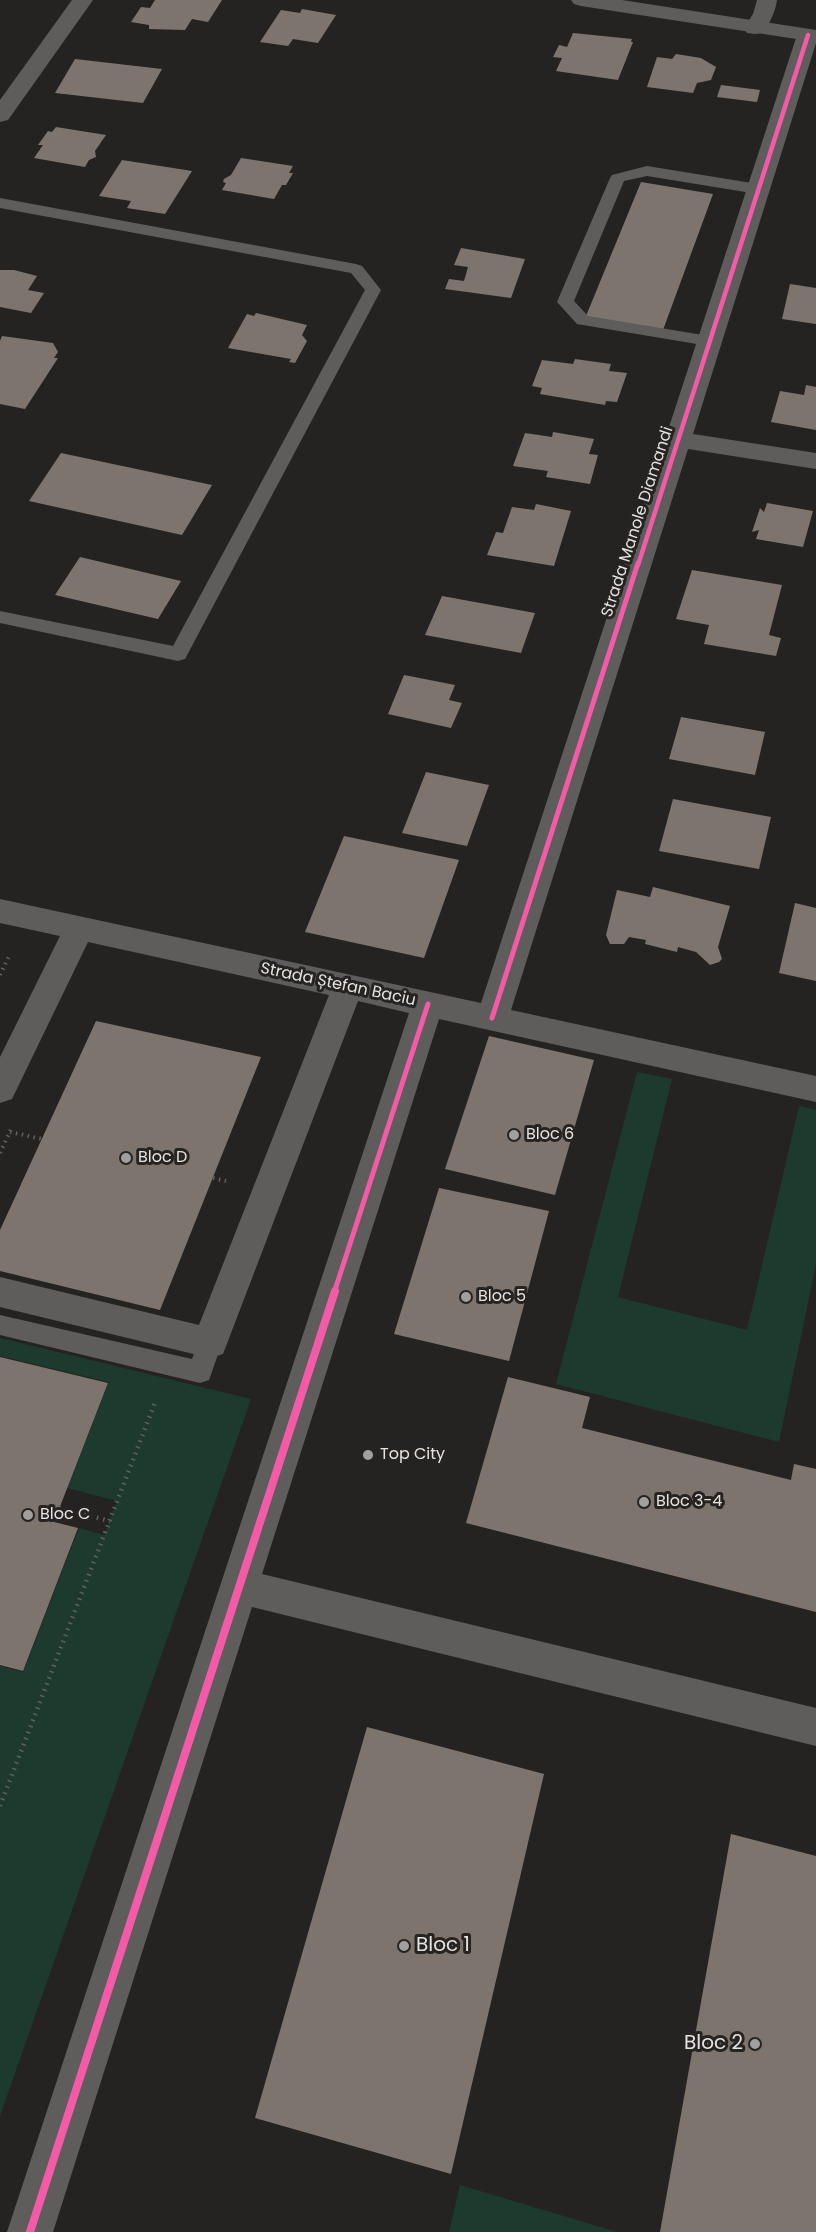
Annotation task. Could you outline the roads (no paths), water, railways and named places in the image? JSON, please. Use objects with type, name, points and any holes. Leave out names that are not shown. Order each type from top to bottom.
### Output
[{"type":"street","points":[[0,115],[83,0]]},
{"type":"street","points":[[581,0],[812,35]]},
{"type":"street","points":[[755,28],[768,0]]},
{"type":"street","name":"Strada Manole Diamandi","points":[[492,1018],[758,189],[812,35]]},
{"type":"street","name":"Strada Manole Diamandi","points":[[678,440],[816,461]]},
{"type":"street","name":"Strada Ștefan Baciu","points":[[0,911],[816,1089]]},
{"type":"street","points":[[0,1090],[79,929]]},
{"type":"street","points":[[0,1292],[210,1343],[347,988]]},
{"type":"street","points":[[30,2232],[428,1004]]},
{"type":"street","points":[[239,1586],[816,1727]]},
{"type":"lane","points":[[709,341],[583,320],[565,302],[618,178],[647,171],[758,189]]},
{"type":"lane","points":[[0,203],[356,269],[373,290],[178,654],[0,617]]},
{"type":"lane","points":[[0,1324],[200,1372],[210,1343]]},
{"type":"place","name":"Bloc 6","points":[[514,1135]]},
{"type":"place","name":"Bloc D","points":[[126,1158]]},
{"type":"place","name":"Bloc 5","points":[[466,1297]]},
{"type":"place","name":"Top City","points":[[368,1455]]},
{"type":"place","name":"Bloc 3-4","points":[[644,1502]]},
{"type":"place","name":"Bloc C","points":[[28,1515]]},
{"type":"place","name":"Bloc 1","points":[[404,1946]]},
{"type":"place","name":"Bloc 2","points":[[755,2044]]}]
